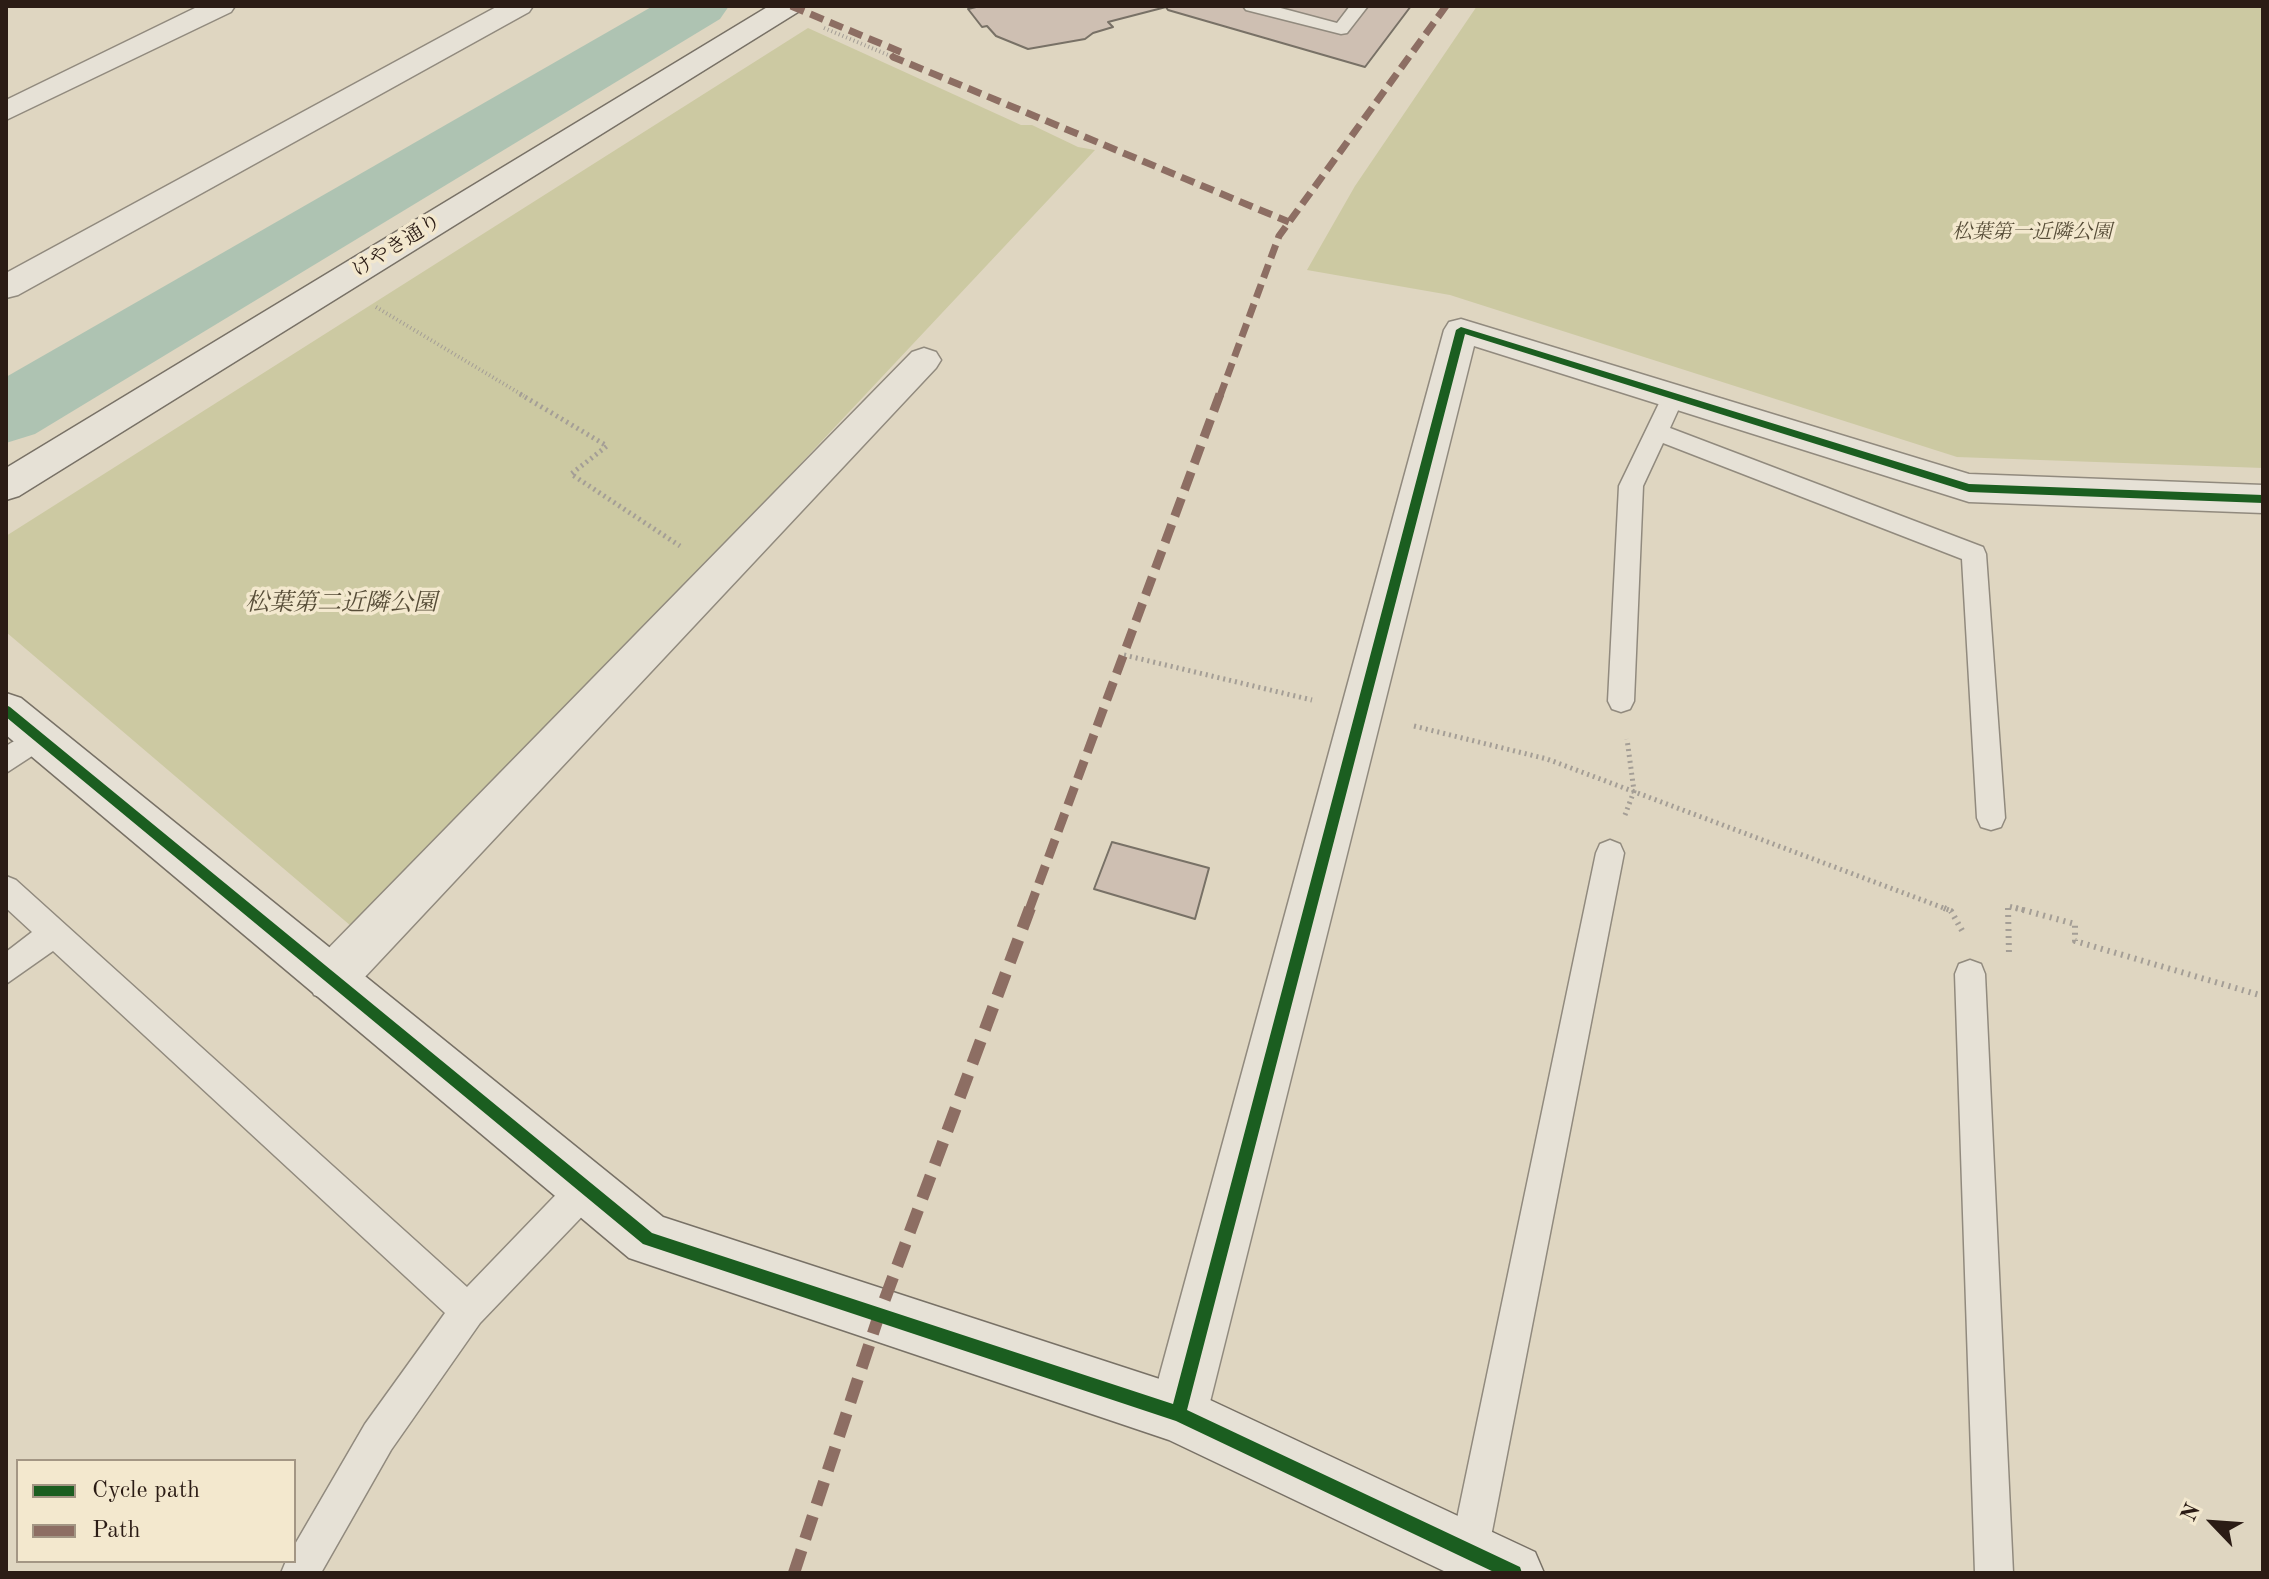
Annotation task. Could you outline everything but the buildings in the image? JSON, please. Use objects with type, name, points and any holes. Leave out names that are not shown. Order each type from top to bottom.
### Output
[{"type":"street","points":[[6,111],[221,6]]},
{"type":"street","points":[[6,287],[519,6]]},
{"type":"street","name":"けやき通り","points":[[6,486],[788,6]]},
{"type":"street","points":[[1178,1414],[1461,330],[1969,488],[2263,499]]},
{"type":"street","points":[[331,979],[924,360]]},
{"type":"street","points":[[17,736],[331,979],[584,1190],[648,1239],[1178,1414],[1492,1562]]},
{"type":"lane","points":[[1252,6],[1341,29],[1359,6]]},
{"type":"lane","points":[[1621,701],[1631,486],[1674,395]]},
{"type":"lane","points":[[1657,432],[1974,554],[1991,818]]},
{"type":"lane","points":[[1492,1562],[1610,853]]},
{"type":"lane","points":[[6,889],[468,1311]]},
{"type":"lane","points":[[6,970],[52,934]]},
{"type":"lane","points":[[1970,958],[1994,1573]]},
{"type":"lane","points":[[300,1573],[378,1437],[468,1311],[584,1190]]},
{"type":"path","points":[[822,27],[893,57]]},
{"type":"path","points":[[375,307],[607,446],[571,474],[720,573]]},
{"type":"path","points":[[1124,655],[1318,702]]},
{"type":"path","points":[[1621,701],[1634,791]]},
{"type":"path","points":[[1414,726],[1547,759],[1951,911],[1970,958],[2011,954],[2008,906],[2075,924],[2075,941],[2263,996]]},
{"type":"green space","name":"松葉第一近隣公園","points":[[1477,6],[2263,6],[2263,468],[1957,457],[1450,295],[1307,270],[1355,186]]},
{"type":"green space","name":"松葉第二近隣公園","points":[[808,28],[1021,125],[1032,125],[1078,147],[1095,150],[375,917],[351,926],[6,632],[6,536]]},
{"type":"waterway","points":[[6,414],[698,6]]},
{"type":"marked path","points":[[791,6],[901,52],[893,57],[1289,222]]},
{"type":"marked path","points":[[794,1573],[879,1315],[1279,236],[1446,6]]},
{"type":"cycle path","points":[[1178,1414],[1461,330],[1969,488],[2263,499]]},
{"type":"cycle path","points":[[6,710],[648,1239],[1178,1414],[1514,1573]]}]
